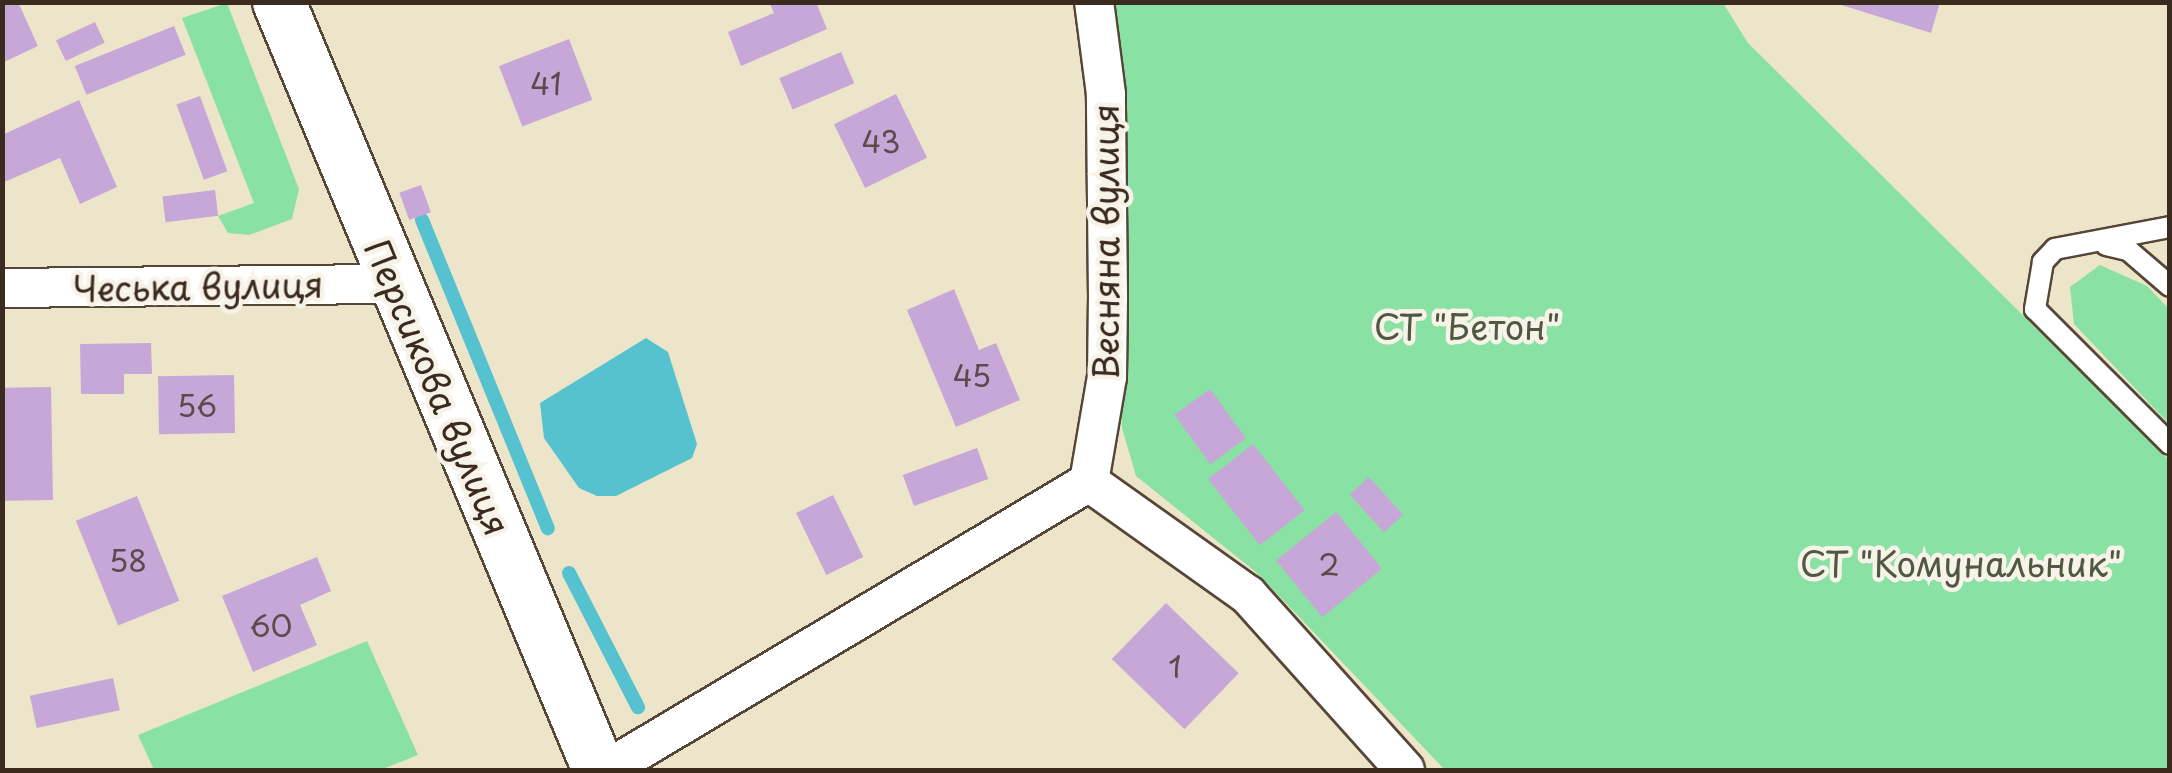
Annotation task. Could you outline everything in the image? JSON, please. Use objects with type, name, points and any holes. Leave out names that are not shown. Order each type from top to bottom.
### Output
[{"type":"main road","name":"Персикова вулиця","points":[[280,2],[394,284],[602,770]]},
{"type":"street","name":"Весняна вулиця","points":[[1088,482],[1104,406],[1108,298],[1106,94],[1094,2]]},
{"type":"street","name":"Чеська вулиця","points":[[2,288],[394,284]]},
{"type":"street","points":[[602,770],[1088,482],[1248,595],[1406,770]]},
{"type":"lane","points":[[2170,228],[2074,244],[2043,262],[2035,309],[2170,444]]},
{"type":"lane","points":[[2074,244],[2128,250],[2170,286]]},
{"type":"green space","points":[[227,3],[299,189],[292,219],[249,235],[228,233],[218,216],[254,203],[182,18]]},
{"type":"green space","name":"СТ \"Бетон\"","points":[[1110,3],[1723,3],[1748,43],[2169,460],[2169,770],[1445,770],[1257,573],[1136,476],[1122,428]]},
{"type":"green space","points":[[2100,265],[2147,286],[2169,309],[2169,424],[2074,324],[2070,287]]},
{"type":"green space","points":[[367,641],[418,755],[380,770],[154,770],[138,735]]},
{"type":"water","points":[[646,338],[668,352],[697,444],[692,458],[616,496],[597,496],[579,488],[544,438],[540,403]]},
{"type":"building","points":[[2,2],[18,2],[38,46],[2,63]]},
{"type":"building","points":[[769,2],[816,2],[827,29],[741,66],[728,32],[774,13]]},
{"type":"building","points":[[1832,2],[1940,2],[1931,33]]},
{"type":"building","points":[[95,22],[105,43],[66,61],[56,40]]},
{"type":"building","points":[[174,26],[186,55],[86,95],[75,66]]},
{"type":"building","points":[[569,39],[592,100],[522,127],[499,66]]},
{"type":"building","points":[[841,52],[854,83],[793,109],[779,78]]},
{"type":"building","points":[[896,94],[927,158],[865,188],[834,124]]},
{"type":"building","points":[[200,96],[227,171],[204,180],[177,105]]},
{"type":"building","points":[[79,100],[117,187],[80,204],[60,158],[2,183],[2,135]]},
{"type":"building","points":[[421,185],[431,212],[409,220],[399,193]]},
{"type":"building","points":[[215,190],[218,216],[166,222],[162,196]]},
{"type":"building","points":[[954,289],[979,350],[996,343],[1020,400],[956,427],[907,310]]},
{"type":"building","points":[[151,343],[152,374],[124,374],[124,394],[81,394],[80,344]]},
{"type":"building","points":[[234,375],[235,433],[159,434],[158,376]]},
{"type":"building","points":[[51,387],[53,500],[4,501],[2,388]]},
{"type":"building","points":[[1210,389],[1246,438],[1210,464],[1174,415]]},
{"type":"building","points":[[1253,444],[1305,510],[1260,545],[1208,479]]},
{"type":"building","points":[[977,448],[988,479],[914,506],[903,475]]},
{"type":"building","points":[[1369,477],[1403,515],[1384,532],[1350,494]]},
{"type":"building","points":[[833,495],[863,557],[826,575],[796,513]]},
{"type":"building","points":[[137,496],[179,601],[118,625],[76,521]]},
{"type":"building","points":[[1336,512],[1382,569],[1322,617],[1276,560]]},
{"type":"building","points":[[317,557],[331,591],[300,605],[317,645],[253,672],[222,596]]},
{"type":"building","points":[[1166,603],[1239,673],[1184,729],[1112,659]]},
{"type":"building","points":[[113,678],[120,710],[37,728],[30,696]]},
{"type":"waterway","points":[[422,220],[548,528]]},
{"type":"waterway","points":[[569,573],[638,707]]},
{"type":"park label","name":"СТ \"Комунальник\"","points":[[1961,563]]}]
